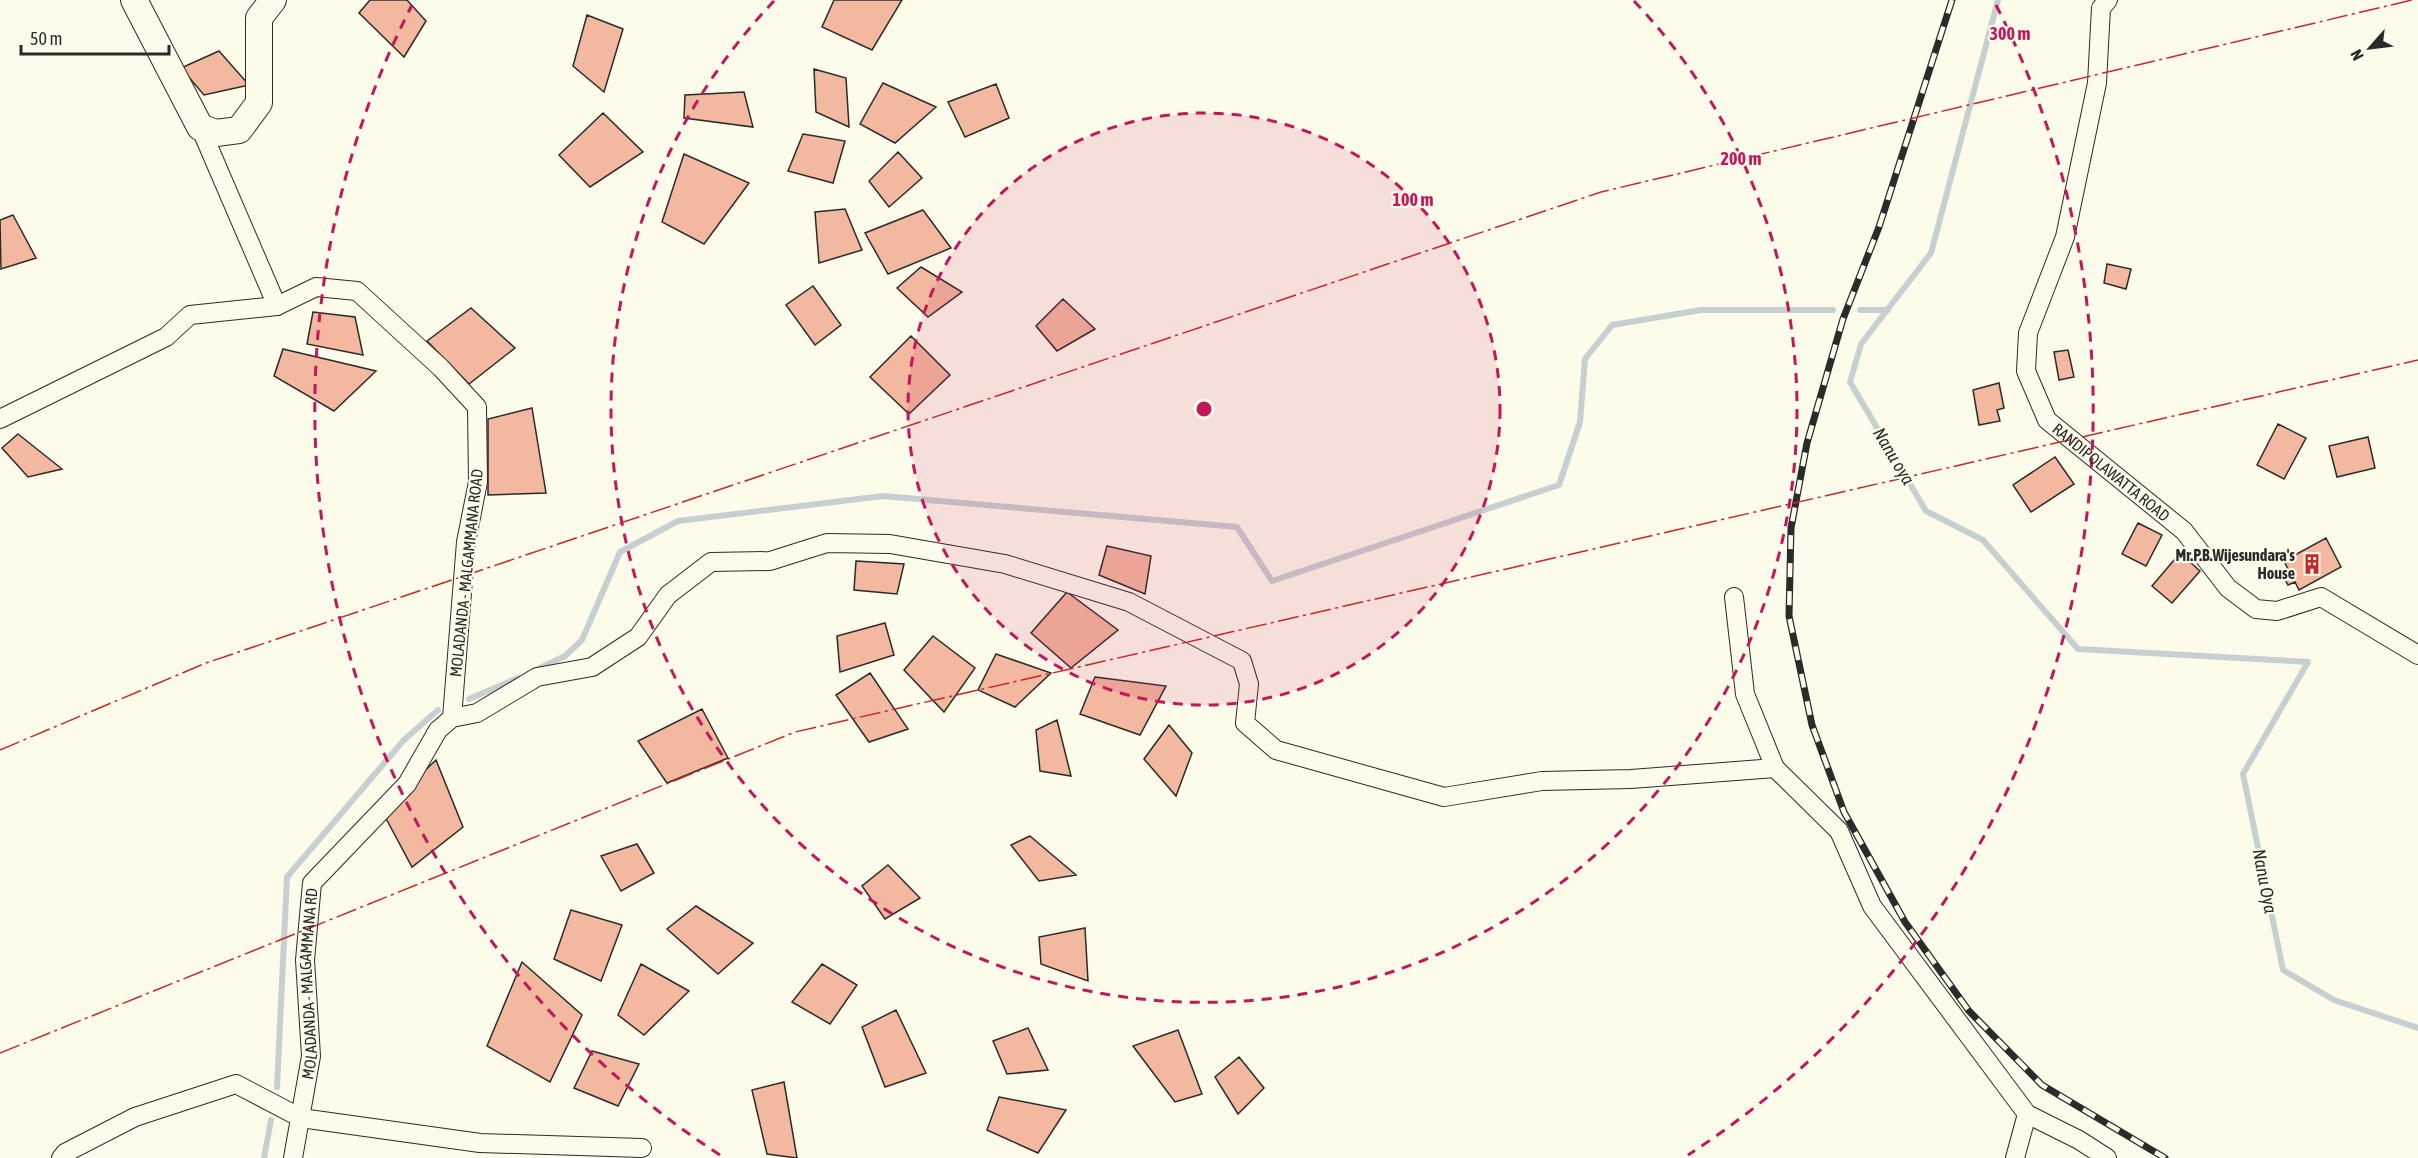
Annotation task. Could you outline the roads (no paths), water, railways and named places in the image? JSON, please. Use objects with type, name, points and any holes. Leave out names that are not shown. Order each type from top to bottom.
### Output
[{"type":"street","points":[[134,0],[200,127],[277,306]]},
{"type":"street","points":[[200,127],[216,133],[239,130],[259,103],[259,18],[273,0]]},
{"type":"street","name":"RANDIPOLAWATTA ROAD","points":[[2108,0],[2101,8],[2097,84],[2065,237],[2028,333],[2026,371],[2047,420],[2184,531],[2228,588],[2256,609],[2277,611],[2321,597],[2418,655]]},
{"type":"street","name":"MOLADANDA - MALGAMMANA ROAD","points":[[0,418],[166,337],[190,315],[277,306],[316,287],[357,291],[441,368],[477,407],[478,482],[466,542],[452,718]]},
{"type":"street","points":[[452,718],[477,713],[537,677],[592,668],[638,637],[668,595],[711,562],[770,561],[827,543],[890,544],[1005,564],[1129,602],[1242,661],[1249,684],[1245,723],[1276,750],[1444,797],[1542,781],[1631,778],[1775,768]]},
{"type":"street","points":[[1734,597],[1745,694],[1775,768],[1839,831],[1872,906],[2027,1114],[2079,1140],[2107,1158]]},
{"type":"street","name":"MOLADANDA - MALGAMMANA RD","points":[[293,1158],[311,1056],[305,960],[312,883],[408,784],[438,730],[452,718]]},
{"type":"street","points":[[61,1158],[65,1153],[135,1117],[236,1084],[301,1118],[480,1143],[642,1148]]},
{"type":"street","points":[[2015,1158],[2027,1114]]},
{"type":"waterway","name":"Nanu oya","points":[[1998,0],[1931,253],[1861,344],[1850,382],[1926,511],[1983,540],[2078,649],[2308,662],[2243,774],[2283,970],[2334,1000],[2418,1028]]},
{"type":"waterway","points":[[536,670],[565,656],[582,640],[620,552],[678,521],[883,496],[1237,527],[1272,581],[1559,485],[1580,422],[1585,359],[1612,325],[1701,310],[1833,310]]},
{"type":"waterway","points":[[1860,310],[1888,310]]},
{"type":"waterway","points":[[469,699],[518,678]]},
{"type":"waterway","points":[[277,1087],[287,877],[404,740],[438,710]]},
{"type":"waterway","points":[[264,1158],[271,1120]]},
{"type":"railway","points":[[1952,0],[1879,227],[1843,319],[1807,443],[1791,528],[1789,616],[1812,725],[1844,812],[1905,922],[1969,1011],[2042,1085],[2165,1158]]},
{"type":"place","name":"Mr.P.B.Wijesundara's House","points":[[2312,564]]},
{"type":"water label","name":"Nanu Oya","points":[[2265,881]]}]
